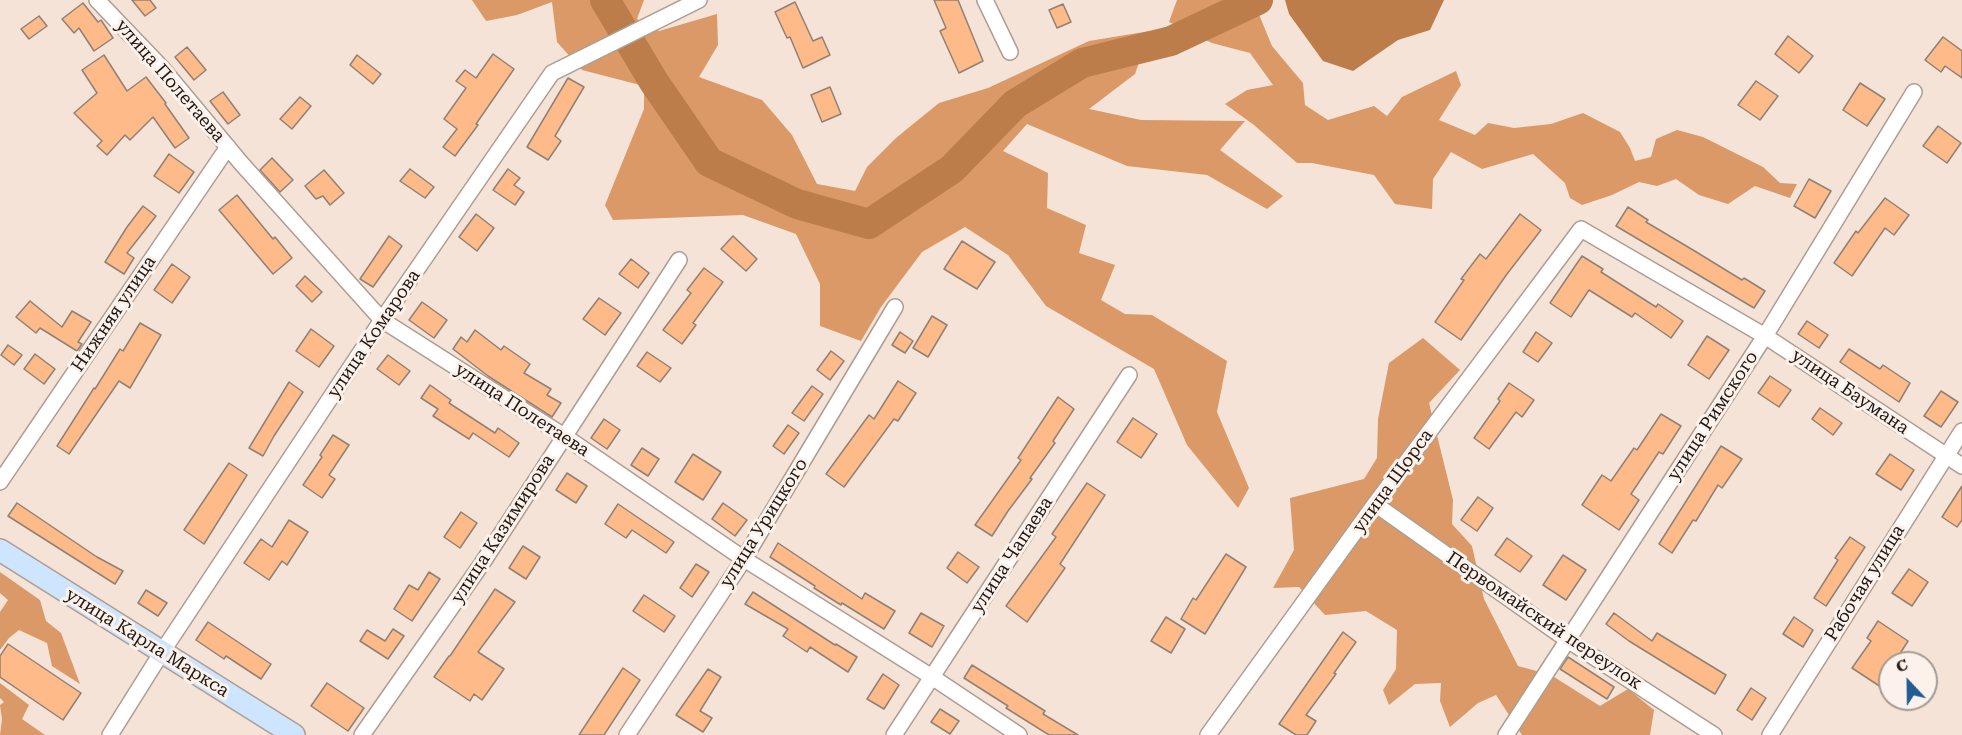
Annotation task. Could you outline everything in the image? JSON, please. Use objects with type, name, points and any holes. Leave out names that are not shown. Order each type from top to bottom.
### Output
[{"type":"main road","name":"улица Карла Маркса","points":[[0,550],[294,735]]},
{"type":"street","name":"улица Полетаева","points":[[97,0],[162,68],[228,147],[382,320],[564,436],[744,559],[932,676],[1019,735]]},
{"type":"street","name":"улица Комарова","points":[[111,735],[162,652],[382,320],[552,73],[699,0]]},
{"type":"street","points":[[985,0],[1010,52]]},
{"type":"street","name":"улица Римского","points":[[1506,735],[1566,639],[1765,336],[1914,92]]},
{"type":"street","name":"Нижняя улица","points":[[0,482],[228,147]]},
{"type":"street","name":"улица Баумана","points":[[1581,229],[1765,336],[1962,466]]},
{"type":"street","name":"улица Щорса","points":[[1208,735],[1375,504],[1581,229]]},
{"type":"street","name":"улица Казимирова","points":[[362,735],[481,565],[679,260]]},
{"type":"street","name":"улица Урицкого","points":[[627,735],[744,559],[895,307]]},
{"type":"street","name":"улица Чапаева","points":[[894,735],[1129,375]]},
{"type":"street","name":"Рабочая улица","points":[[1770,735],[1962,431]]},
{"type":"street","name":"Первомайский переулок","points":[[1375,504],[1566,639],[1714,735]]},
{"type":"shaded area","points":[[472,0],[644,0],[637,19],[659,31],[717,14],[718,45],[699,77],[762,100],[792,135],[817,184],[855,191],[867,167],[896,138],[939,103],[988,88],[1089,41],[1150,31],[1135,74],[1089,109],[1141,120],[1245,121],[1220,150],[1283,196],[1267,209],[1207,175],[1127,166],[1027,124],[1003,151],[1048,173],[1047,208],[1086,225],[1079,253],[1115,265],[1101,300],[1125,314],[1152,315],[1227,361],[1217,412],[1249,488],[1238,508],[1187,445],[1154,369],[1046,306],[1008,255],[965,227],[922,252],[881,307],[861,341],[820,326],[820,284],[796,234],[743,215],[613,220],[605,205],[644,109],[644,86],[582,70],[557,42],[552,2],[517,15],[486,21]]},
{"type":"shaded area","points":[[1177,0],[1253,0],[1272,46],[1303,83],[1305,105],[1328,120],[1374,106],[1387,116],[1402,97],[1456,71],[1461,85],[1439,120],[1475,135],[1488,123],[1514,128],[1551,124],[1583,113],[1620,132],[1635,161],[1651,157],[1656,139],[1677,130],[1703,137],[1763,167],[1780,183],[1797,184],[1790,198],[1755,186],[1728,204],[1699,195],[1676,179],[1657,186],[1639,182],[1612,195],[1582,205],[1570,198],[1565,183],[1533,154],[1482,169],[1451,152],[1433,179],[1432,209],[1395,204],[1374,175],[1312,163],[1297,163],[1254,125],[1225,104],[1247,90],[1273,85],[1250,53],[1212,43],[1169,22]]},
{"type":"shaded area","points":[[1285,0],[1444,0],[1430,30],[1398,40],[1353,71],[1323,61],[1289,14]]},
{"type":"shaded area","points":[[1423,338],[1460,370],[1429,403],[1453,500],[1452,524],[1472,546],[1484,599],[1518,666],[1551,675],[1600,706],[1628,689],[1654,710],[1650,735],[1522,735],[1496,695],[1478,703],[1450,727],[1440,701],[1441,683],[1415,684],[1389,705],[1383,690],[1396,669],[1397,630],[1366,611],[1325,615],[1299,587],[1273,588],[1294,550],[1290,498],[1364,479],[1377,458],[1378,419],[1389,363]]},
{"type":"shaded area","points":[[0,572],[40,600],[46,621],[61,633],[80,684],[52,666],[47,643],[19,630],[0,650],[0,612],[8,600],[0,593]]},
{"type":"shaded area","points":[[0,683],[29,705],[22,719],[45,735],[0,735],[2,719],[0,705],[4,702],[0,698]]},
{"type":"building","points":[[132,0],[150,0],[156,8],[145,16]]},
{"type":"building","points":[[934,0],[958,0],[983,61],[959,73],[940,31],[946,28]]},
{"type":"building","points":[[795,2],[813,41],[822,37],[830,55],[803,68],[790,37],[787,38],[775,12]]},
{"type":"building","points":[[83,3],[98,22],[101,20],[113,38],[94,51],[79,28],[74,33],[62,19]]},
{"type":"building","points":[[1063,4],[1071,22],[1057,28],[1049,10]]},
{"type":"building","points":[[39,16],[47,26],[29,39],[21,29]]},
{"type":"building","points":[[1788,36],[1813,56],[1799,73],[1775,54]]},
{"type":"building","points":[[1943,37],[1962,51],[1962,78],[1945,66],[1941,72],[1925,60]]},
{"type":"building","points":[[187,47],[206,70],[194,80],[175,57]]},
{"type":"building","points":[[493,54],[514,69],[455,156],[443,147],[457,129],[444,119],[466,88],[456,81],[465,70],[476,78]]},
{"type":"building","points":[[104,55],[127,91],[146,77],[189,138],[175,148],[153,117],[130,140],[125,135],[107,155],[97,146],[102,141],[74,113],[97,93],[82,70]]},
{"type":"building","points":[[357,55],[381,74],[373,84],[350,65]]},
{"type":"building","points":[[568,78],[584,87],[555,136],[561,141],[548,160],[527,147]]},
{"type":"building","points":[[1756,81],[1778,96],[1760,120],[1738,105]]},
{"type":"building","points":[[1860,83],[1885,99],[1867,126],[1843,110]]},
{"type":"building","points":[[830,87],[841,114],[822,122],[811,95]]},
{"type":"building","points":[[223,92],[240,115],[228,124],[210,101]]},
{"type":"building","points":[[300,97],[311,106],[292,129],[280,119]]},
{"type":"building","points":[[1938,126],[1961,143],[1947,163],[1923,146]]},
{"type":"building","points":[[169,154],[194,172],[179,193],[154,176]]},
{"type":"building","points":[[272,158],[293,180],[280,192],[260,170]]},
{"type":"building","points":[[410,169],[434,187],[425,198],[400,181]]},
{"type":"building","points":[[508,169],[520,178],[514,185],[524,192],[515,205],[493,190]]},
{"type":"building","points":[[324,170],[344,193],[330,205],[323,196],[316,199],[305,186]]},
{"type":"building","points":[[1809,179],[1831,191],[1815,218],[1794,206]]},
{"type":"building","points":[[237,195],[273,239],[275,237],[292,258],[273,274],[219,210]]},
{"type":"building","points":[[1885,198],[1909,215],[1894,235],[1885,228],[1852,276],[1834,263],[1856,231],[1858,233]]},
{"type":"building","points":[[143,206],[156,216],[127,253],[134,258],[124,274],[105,262]]},
{"type":"building","points":[[1628,207],[1648,220],[1646,222],[1742,280],[1744,278],[1765,291],[1754,308],[1616,226]]},
{"type":"building","points":[[476,214],[494,228],[477,251],[459,237]]},
{"type":"building","points":[[1520,214],[1541,230],[1461,340],[1435,322],[1464,280],[1461,279],[1480,254],[1486,259]]},
{"type":"building","points":[[389,236],[402,246],[373,287],[360,279]]},
{"type":"building","points":[[733,236],[757,259],[746,271],[721,249]]},
{"type":"building","points":[[962,241],[995,262],[977,289],[944,269]]},
{"type":"building","points":[[1582,256],[1603,269],[1601,272],[1656,307],[1658,304],[1683,321],[1671,338],[1635,313],[1632,317],[1589,290],[1571,317],[1550,303]]},
{"type":"building","points":[[631,259],[649,273],[638,288],[619,274]]},
{"type":"building","points":[[172,264],[190,277],[172,303],[154,290]]},
{"type":"building","points":[[704,268],[723,282],[693,323],[696,325],[682,344],[663,330],[691,293],[687,290]]},
{"type":"building","points":[[305,276],[322,292],[312,302],[296,286]]},
{"type":"building","points":[[599,298],[621,313],[605,335],[583,319]]},
{"type":"building","points":[[30,301],[62,327],[72,311],[91,322],[78,342],[82,344],[77,351],[40,328],[36,333],[16,317]]},
{"type":"building","points":[[422,302],[447,320],[434,338],[409,320]]},
{"type":"building","points":[[932,316],[947,325],[928,357],[913,348]]},
{"type":"building","points":[[1807,321],[1828,335],[1819,348],[1798,334]]},
{"type":"building","points":[[140,323],[161,335],[130,388],[119,381],[69,454],[57,446],[120,349],[123,351]]},
{"type":"building","points":[[311,329],[334,346],[319,367],[296,351]]},
{"type":"building","points":[[475,330],[501,350],[504,346],[530,364],[524,373],[551,389],[547,395],[561,403],[552,417],[488,376],[453,349],[461,337],[467,342]]},
{"type":"building","points":[[900,332],[913,341],[905,353],[892,345]]},
{"type":"building","points":[[1536,332],[1552,343],[1538,362],[1523,352]]},
{"type":"building","points":[[1707,336],[1729,350],[1709,379],[1688,365]]},
{"type":"building","points":[[8,345],[22,355],[14,365],[1,355]]},
{"type":"building","points":[[1849,349],[1880,369],[1883,365],[1910,383],[1899,402],[1840,362]]},
{"type":"building","points":[[831,351],[844,361],[830,380],[817,370]]},
{"type":"building","points":[[647,352],[671,368],[660,382],[637,366]]},
{"type":"building","points":[[35,354],[55,369],[44,384],[24,369]]},
{"type":"building","points":[[388,355],[410,371],[399,385],[377,369]]},
{"type":"building","points":[[1770,376],[1791,390],[1779,407],[1758,393]]},
{"type":"building","points":[[898,381],[916,393],[898,421],[894,419],[844,487],[826,474],[869,415],[874,419]]},
{"type":"building","points":[[289,382],[303,392],[263,456],[249,448]]},
{"type":"building","points":[[1509,383],[1534,400],[1522,417],[1516,412],[1489,449],[1474,438],[1500,401],[1498,399]]},
{"type":"building","points":[[430,385],[451,400],[449,403],[495,433],[498,428],[519,443],[509,457],[473,433],[469,439],[433,416],[438,409],[421,398]]},
{"type":"building","points":[[812,386],[823,394],[804,421],[792,413]]},
{"type":"building","points":[[1941,391],[1958,402],[1941,427],[1924,416]]},
{"type":"building","points":[[1058,397],[1074,409],[1053,441],[1055,443],[1030,478],[1032,479],[992,536],[975,525],[1021,460],[1018,458]]},
{"type":"building","points":[[1820,408],[1842,423],[1833,435],[1812,419]]},
{"type":"building","points":[[1661,414],[1681,426],[1663,454],[1659,452],[1631,494],[1639,500],[1619,530],[1582,505],[1602,475],[1611,481],[1634,448],[1637,450]]},
{"type":"building","points":[[1133,418],[1157,434],[1141,458],[1117,442]]},
{"type":"building","points":[[604,419],[620,430],[607,449],[591,438]]},
{"type":"building","points":[[788,425],[799,433],[784,454],[773,446]]},
{"type":"building","points":[[333,435],[349,445],[329,475],[335,479],[322,498],[303,485],[322,457],[320,455]]},
{"type":"building","points":[[1721,446],[1742,459],[1722,488],[1718,485],[1696,521],[1693,520],[1672,553],[1659,544]]},
{"type":"building","points":[[642,448],[659,459],[648,476],[631,465]]},
{"type":"building","points":[[693,454],[721,472],[703,500],[675,482]]},
{"type":"building","points":[[1890,454],[1914,470],[1901,490],[1876,474]]},
{"type":"building","points":[[229,463],[247,475],[204,544],[184,530]]},
{"type":"building","points":[[567,473],[587,486],[576,503],[556,490]]},
{"type":"building","points":[[1087,483],[1105,495],[1060,564],[1065,568],[1027,622],[1006,606],[1056,537],[1052,534]]},
{"type":"building","points":[[1962,486],[1962,520],[1957,527],[1942,517]]},
{"type":"building","points":[[1478,497],[1493,508],[1477,531],[1461,520]]},
{"type":"building","points":[[17,503],[97,557],[123,571],[115,584],[8,516]]},
{"type":"building","points":[[723,503],[747,520],[735,536],[712,519]]},
{"type":"building","points":[[618,504],[674,542],[666,553],[632,530],[626,538],[605,524]]},
{"type":"building","points":[[461,512],[477,523],[460,548],[444,537]]},
{"type":"building","points":[[289,520],[308,532],[287,565],[282,561],[269,580],[244,563],[261,539],[272,547]]},
{"type":"building","points":[[1850,537],[1865,547],[1826,606],[1814,598],[1838,560],[1835,558]]},
{"type":"building","points":[[1507,538],[1532,556],[1520,572],[1495,555]]},
{"type":"building","points":[[778,543],[862,599],[865,593],[895,611],[884,629],[814,588],[815,586],[770,557]]},
{"type":"building","points":[[523,546],[540,557],[526,579],[509,568]]},
{"type":"building","points":[[958,552],[979,567],[967,583],[947,568]]},
{"type":"building","points":[[1226,554],[1246,567],[1205,634],[1181,619],[1193,598],[1196,600]]},
{"type":"building","points":[[1563,555],[1586,570],[1566,600],[1543,585]]},
{"type":"building","points":[[696,564],[709,572],[692,597],[680,588]]},
{"type":"building","points":[[1909,569],[1928,582],[1912,606],[1892,593]]},
{"type":"building","points":[[429,572],[440,579],[412,621],[394,609],[409,585],[418,590]]},
{"type":"building","points":[[495,589],[515,602],[478,652],[504,669],[482,700],[474,694],[470,701],[434,677]]},
{"type":"building","points":[[146,590],[167,603],[158,616],[138,603]]},
{"type":"building","points":[[753,592],[857,657],[848,672],[810,647],[807,652],[783,636],[788,629],[745,604]]},
{"type":"building","points":[[644,595],[675,616],[664,632],[633,611]]},
{"type":"building","points":[[921,613],[944,626],[932,647],[909,633]]},
{"type":"building","points":[[1614,613],[1652,641],[1657,633],[1726,675],[1715,694],[1629,641],[1606,624]]},
{"type":"building","points":[[1166,617],[1185,629],[1171,653],[1151,641]]},
{"type":"building","points":[[1794,617],[1813,630],[1803,647],[1783,634]]},
{"type":"building","points":[[1878,621],[1908,641],[1902,651],[1878,651],[1878,685],[1852,668],[1871,641],[1867,638]]},
{"type":"building","points":[[208,622],[271,664],[261,679],[226,656],[224,659],[196,640]]},
{"type":"building","points":[[393,629],[404,636],[388,659],[360,641],[367,630],[385,641]]},
{"type":"building","points":[[1343,632],[1356,642],[1306,715],[1316,721],[1307,735],[1296,735],[1279,724]]},
{"type":"building","points":[[8,644],[81,693],[63,720],[0,677],[0,656]]},
{"type":"building","points":[[1568,657],[1614,687],[1607,699],[1560,669]]},
{"type":"building","points":[[972,665],[1045,711],[1043,714],[1078,735],[1049,735],[1006,708],[1008,706],[964,678]]},
{"type":"building","points":[[623,668],[640,680],[604,735],[579,735]]},
{"type":"building","points":[[708,669],[721,677],[700,711],[712,718],[703,732],[676,715]]},
{"type":"building","points":[[883,674],[899,685],[884,709],[867,699]]},
{"type":"building","points":[[327,683],[364,708],[348,731],[311,706]]},
{"type":"building","points":[[1751,688],[1766,698],[1752,720],[1737,710]]},
{"type":"building","points":[[940,709],[959,721],[950,734],[931,722]]},
{"type":"waterway","points":[[605,0],[654,82],[709,162],[797,204],[869,224],[952,169],[1015,104],[1082,63],[1171,41],[1258,0]]}]
